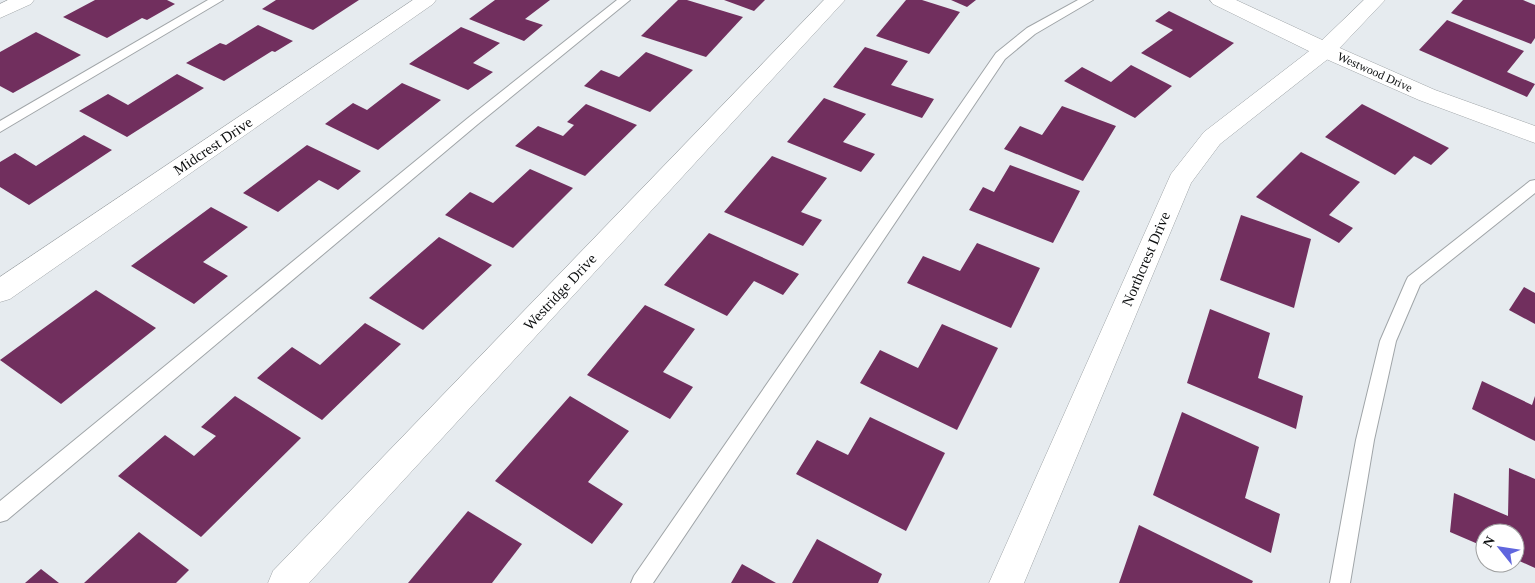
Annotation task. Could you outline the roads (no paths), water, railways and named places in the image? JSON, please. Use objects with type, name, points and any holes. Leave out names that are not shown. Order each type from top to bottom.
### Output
[{"type":"street","points":[[0,12],[24,0]]},
{"type":"street","name":"Midcrest Drive","points":[[0,291],[426,0]]},
{"type":"street","name":"Westridge Drive","points":[[285,583],[834,0]]},
{"type":"street","name":"Westwood Drive","points":[[1220,0],[1325,50],[1427,95],[1535,135]]},
{"type":"street","name":"Northcrest Drive","points":[[1006,583],[1180,180],[1212,138],[1325,50],[1375,0]]},
{"type":"lane","points":[[0,127],[217,0]]},
{"type":"lane","points":[[0,513],[473,121],[624,0]]},
{"type":"lane","points":[[641,583],[1000,56],[1030,30],[1087,0]]},
{"type":"lane","points":[[1340,583],[1366,440],[1388,341],[1414,281],[1535,185]]}]
